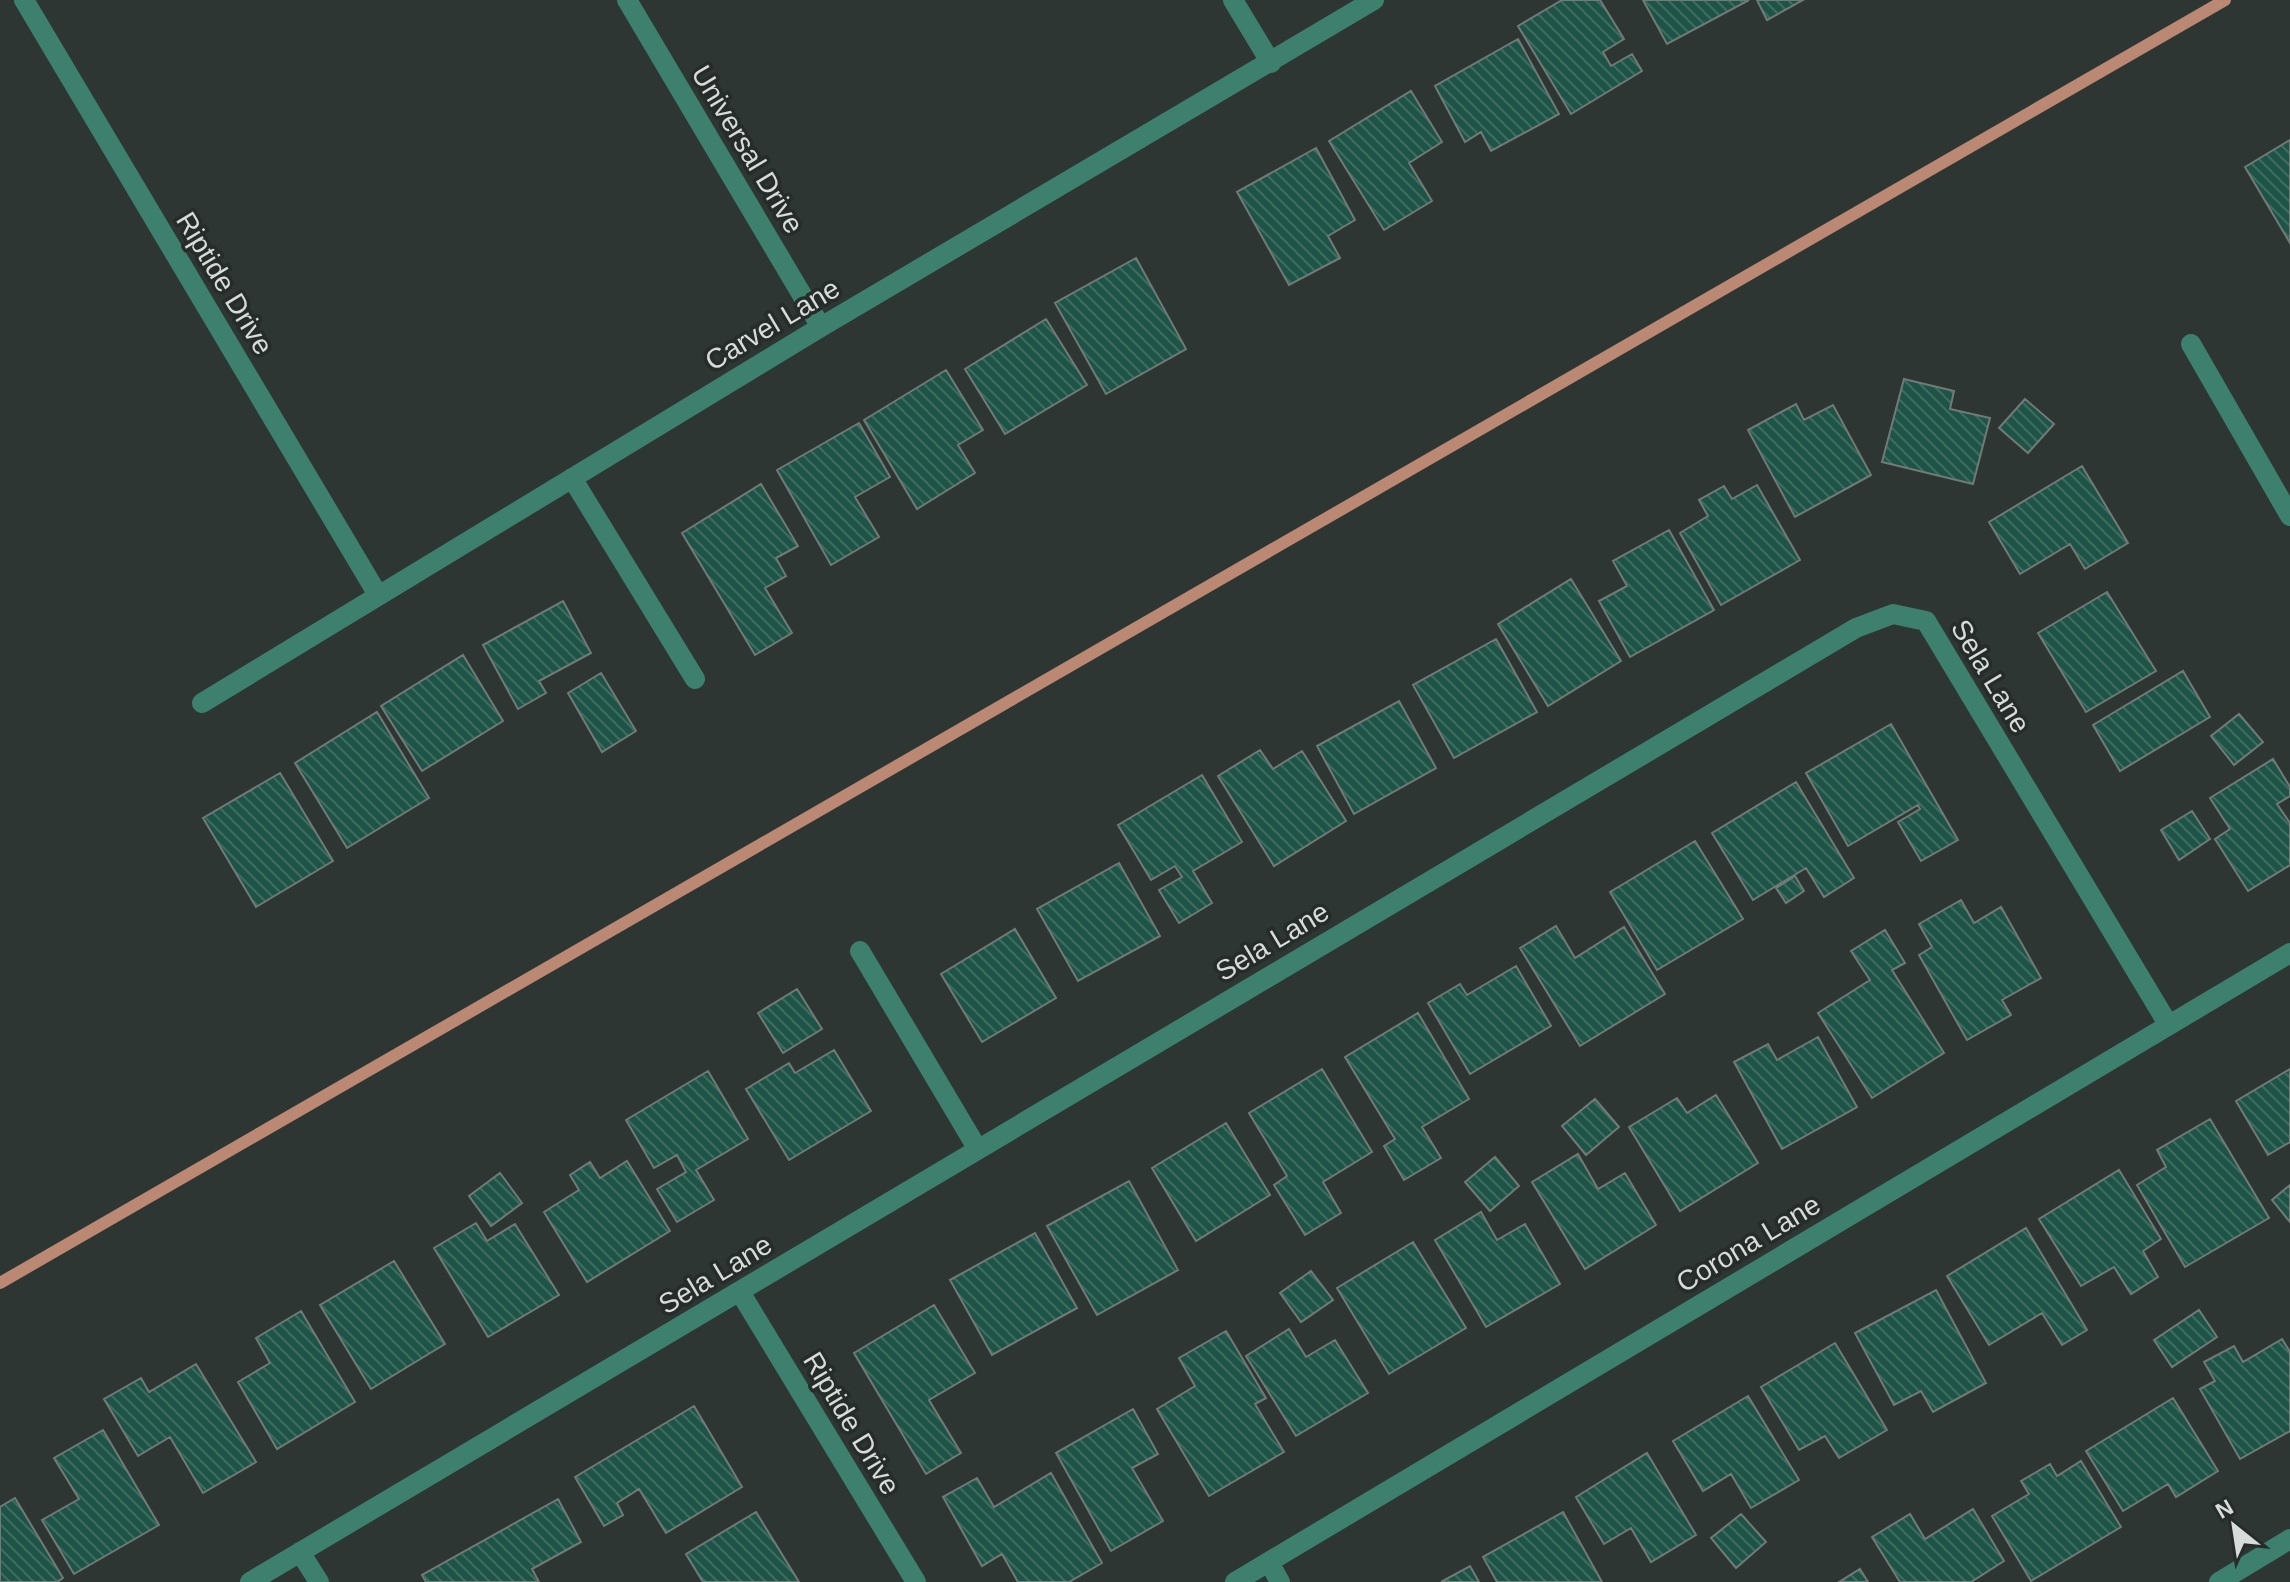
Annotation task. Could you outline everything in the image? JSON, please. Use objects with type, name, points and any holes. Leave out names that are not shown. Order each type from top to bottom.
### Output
[{"type":"street","name":"Riptide Drive","points":[[24,0],[378,595]]},
{"type":"street","name":"Universal Drive","points":[[627,0],[821,327]]},
{"type":"street","points":[[1233,0],[1271,63]]},
{"type":"street","name":"Carvel Lane","points":[[202,703],[821,327],[1374,0]]},
{"type":"street","points":[[2191,344],[2290,516]]},
{"type":"street","points":[[572,478],[695,679]]},
{"type":"street","name":"Sela Lane","points":[[250,1582],[1856,628],[1893,614],[1926,621],[2168,1024]]},
{"type":"street","points":[[860,951],[977,1148]]},
{"type":"street","name":"Corona Lane","points":[[1235,1582],[2290,953]]},
{"type":"street","name":"Riptide Drive","points":[[740,1292],[916,1582]]},
{"type":"street","points":[[2219,1582],[2290,1539]]},
{"type":"street","points":[[300,1552],[319,1582]]},
{"type":"street","points":[[1269,1562],[1280,1582]]},
{"type":"building","points":[[1562,0],[1600,0],[1624,39],[1603,52],[1611,66],[1632,54],[1642,71],[1571,114],[1518,26]]},
{"type":"building","points":[[1643,0],[1749,0],[1667,44]]},
{"type":"building","points":[[1757,0],[1803,0],[1767,20]]},
{"type":"building","points":[[1518,39],[1559,114],[1491,151],[1481,132],[1465,142],[1435,86]]},
{"type":"building","points":[[1411,91],[1442,142],[1409,163],[1432,201],[1384,230],[1329,141]]},
{"type":"building","points":[[2290,140],[2290,243],[2245,167]]},
{"type":"building","points":[[1316,148],[1355,220],[1328,236],[1340,258],[1289,285],[1237,192]]},
{"type":"building","points":[[1136,258],[1186,349],[1106,394],[1055,303]]},
{"type":"building","points":[[1046,319],[1087,385],[1005,434],[965,369]]},
{"type":"building","points":[[946,370],[983,430],[958,445],[975,473],[917,509],[864,420]]},
{"type":"building","points":[[1904,379],[1954,391],[1950,409],[1990,418],[1973,484],[1882,462]]},
{"type":"building","points":[[2025,399],[2054,424],[2028,453],[1999,428]]},
{"type":"building","points":[[1796,404],[1804,420],[1833,405],[1871,475],[1795,517],[1748,430]]},
{"type":"building","points":[[859,423],[890,477],[855,497],[879,537],[831,565],[777,470]]},
{"type":"building","points":[[2082,466],[2128,543],[2085,569],[2070,544],[2020,574],[1989,522]]},
{"type":"building","points":[[761,484],[798,546],[776,558],[786,576],[765,588],[792,633],[755,655],[682,533]]},
{"type":"building","points":[[1757,485],[1800,560],[1721,605],[1680,533],[1708,516],[1699,500],[1724,486],[1732,499]]},
{"type":"building","points":[[1669,530],[1714,610],[1630,657],[1599,601],[1627,586],[1613,561]]},
{"type":"building","points":[[1571,579],[1621,661],[1548,706],[1498,624]]},
{"type":"building","points":[[2107,592],[2156,671],[2086,712],[2038,633]]},
{"type":"building","points":[[563,601],[591,653],[539,681],[546,693],[518,709],[483,645]]},
{"type":"building","points":[[1496,639],[1537,712],[1454,758],[1413,685]]},
{"type":"building","points":[[463,655],[503,721],[422,771],[381,706]]},
{"type":"building","points":[[2183,671],[2210,717],[2120,771],[2093,725]]},
{"type":"building","points":[[601,673],[636,731],[602,752],[568,693]]},
{"type":"building","points":[[1399,701],[1436,768],[1354,814],[1317,746]]},
{"type":"building","points":[[377,712],[429,798],[347,848],[295,763]]},
{"type":"building","points":[[2239,714],[2263,742],[2234,765],[2211,736]]},
{"type":"building","points":[[1891,724],[1958,840],[1921,861],[1898,822],[1920,809],[1918,805],[1848,846],[1806,773]]},
{"type":"building","points":[[1260,750],[1273,769],[1302,751],[1346,821],[1274,866],[1218,776]]},
{"type":"building","points":[[2273,759],[2290,787],[2290,796],[2277,804],[2290,823],[2290,865],[2248,891],[2215,839],[2230,829],[2210,798]]},
{"type":"building","points":[[280,773],[333,861],[256,907],[203,818]]},
{"type":"building","points":[[1202,775],[1242,842],[1193,871],[1212,903],[1179,923],[1159,890],[1182,877],[1175,866],[1151,880],[1118,825]]},
{"type":"building","points":[[1796,782],[1854,878],[1824,897],[1806,868],[1753,900],[1712,833]]},
{"type":"building","points":[[2192,811],[2210,839],[2179,860],[2161,830]]},
{"type":"building","points":[[1695,841],[1743,919],[1657,970],[1610,892]]},
{"type":"building","points":[[1119,863],[1160,936],[1078,981],[1037,909]]},
{"type":"building","points":[[1795,876],[1804,891],[1786,903],[1776,888]]},
{"type":"building","points":[[1961,900],[1974,923],[2001,907],[2041,978],[2002,1000],[2011,1015],[1967,1040],[1919,955],[1932,947],[1919,924]]},
{"type":"building","points":[[1556,926],[1575,958],[1624,927],[1665,994],[1580,1046],[1520,948]]},
{"type":"building","points":[[1015,929],[1056,998],[982,1042],[941,974]]},
{"type":"building","points":[[1885,930],[1905,963],[1892,970],[1944,1053],[1872,1098],[1818,1013],[1870,980],[1851,951]]},
{"type":"building","points":[[1516,966],[1551,1026],[1470,1074],[1428,1003],[1460,984],[1467,995]]},
{"type":"building","points":[[797,989],[822,1029],[783,1053],[758,1013]]},
{"type":"building","points":[[1418,1013],[1469,1099],[1422,1127],[1441,1158],[1404,1180],[1384,1146],[1395,1139],[1345,1057]]},
{"type":"building","points":[[1818,1037],[1857,1107],[1782,1149],[1734,1062],[1768,1044],[1777,1060]]},
{"type":"building","points":[[834,1050],[871,1111],[789,1160],[746,1089],[789,1063],[795,1073]]},
{"type":"building","points":[[1322,1069],[1372,1152],[1323,1182],[1341,1213],[1305,1235],[1274,1185],[1287,1176],[1249,1113]]},
{"type":"building","points":[[2290,1069],[2290,1142],[2268,1155],[2236,1101]]},
{"type":"building","points":[[708,1071],[748,1139],[696,1170],[714,1200],[677,1222],[657,1189],[686,1172],[677,1155],[654,1168],[626,1120]]},
{"type":"building","points":[[1716,1095],[1758,1163],[1680,1211],[1629,1127],[1677,1098],[1687,1113]]},
{"type":"building","points":[[1595,1099],[1619,1127],[1586,1155],[1562,1126]]},
{"type":"building","points":[[2210,1119],[2269,1218],[2185,1267],[2137,1185],[2166,1167],[2157,1150]]},
{"type":"building","points":[[1226,1123],[1270,1195],[1196,1241],[1152,1168]]},
{"type":"building","points":[[1578,1154],[1598,1189],[1625,1173],[1656,1225],[1585,1269],[1532,1182]]},
{"type":"building","points":[[1495,1157],[1519,1186],[1490,1211],[1465,1182]]},
{"type":"building","points":[[627,1161],[670,1231],[587,1282],[544,1212],[579,1190],[570,1175],[590,1162],[600,1178]]},
{"type":"building","points":[[2119,1170],[2161,1239],[2143,1251],[2158,1277],[2131,1294],[2114,1267],[2081,1286],[2039,1219]]},
{"type":"building","points":[[500,1173],[522,1203],[491,1226],[469,1196]]},
{"type":"building","points":[[1129,1181],[1178,1270],[1097,1315],[1047,1226]]},
{"type":"building","points":[[2290,1185],[2290,1222],[2272,1200]]},
{"type":"building","points":[[1481,1212],[1497,1240],[1525,1224],[1560,1284],[1486,1327],[1435,1240]]},
{"type":"building","points":[[476,1223],[487,1241],[515,1224],[559,1295],[488,1337],[434,1248]]},
{"type":"building","points":[[2026,1228],[2087,1330],[2062,1345],[2042,1313],[1989,1345],[1947,1276]]},
{"type":"building","points":[[1035,1233],[1077,1308],[992,1355],[950,1280]]},
{"type":"building","points":[[1413,1242],[1466,1328],[1389,1374],[1337,1288]]},
{"type":"building","points":[[394,1261],[445,1344],[371,1389],[320,1305]]},
{"type":"building","points":[[1311,1271],[1333,1300],[1301,1322],[1280,1293]]},
{"type":"building","points":[[1936,1290],[1986,1383],[1933,1412],[1921,1391],[1894,1405],[1855,1333]]},
{"type":"building","points":[[934,1305],[975,1373],[929,1400],[961,1453],[926,1474],[854,1353]]},
{"type":"building","points":[[2199,1310],[2217,1337],[2172,1367],[2154,1340]]},
{"type":"building","points":[[301,1311],[355,1402],[277,1449],[238,1382],[270,1363],[256,1338]]},
{"type":"building","points":[[1289,1329],[1306,1357],[1335,1340],[1368,1393],[1296,1436],[1246,1356]]},
{"type":"building","points":[[1226,1331],[1266,1398],[1255,1404],[1284,1452],[1209,1496],[1157,1409],[1195,1386],[1179,1358]]},
{"type":"building","points":[[2282,1339],[2290,1352],[2290,1431],[2240,1459],[2200,1389],[2215,1381],[2204,1362],[2234,1346],[2243,1362]]},
{"type":"building","points":[[1835,1343],[1887,1430],[1839,1458],[1825,1436],[1799,1450],[1761,1387]]},
{"type":"building","points":[[196,1364],[256,1462],[203,1493],[170,1437],[138,1456],[104,1399],[141,1378],[149,1392]]},
{"type":"building","points":[[1748,1396],[1799,1480],[1751,1508],[1731,1474],[1703,1491],[1673,1441]]},
{"type":"building","points":[[2173,1398],[2218,1471],[2176,1497],[2168,1484],[2123,1511],[2086,1451]]},
{"type":"building","points":[[694,1406],[742,1487],[666,1533],[639,1489],[617,1503],[623,1515],[604,1526],[575,1477]]},
{"type":"building","points":[[1133,1409],[1158,1454],[1132,1468],[1163,1521],[1111,1551],[1056,1453]]},
{"type":"building","points":[[103,1430],[159,1525],[74,1574],[42,1520],[79,1499],[54,1458]]},
{"type":"building","points":[[1647,1453],[1696,1535],[1651,1562],[1631,1528],[1604,1544],[1576,1497]]},
{"type":"building","points":[[2081,1461],[2121,1527],[2031,1581],[1992,1516],[2029,1494],[2021,1481],[2050,1464],[2057,1476]]},
{"type":"building","points":[[1051,1473],[1102,1563],[1069,1582],[1018,1582],[1002,1554],[982,1566],[943,1497],[977,1478],[994,1507]]},
{"type":"building","points":[[15,1498],[63,1578],[57,1582],[0,1582],[0,1507]]},
{"type":"building","points":[[558,1499],[581,1542],[532,1569],[539,1582],[426,1582],[422,1575]]},
{"type":"building","points":[[1973,1509],[2004,1561],[1971,1582],[1900,1582],[1872,1537],[1910,1514],[1925,1539]]},
{"type":"building","points":[[756,1512],[799,1582],[703,1582],[686,1554]]},
{"type":"building","points":[[1563,1512],[1602,1582],[1497,1582],[1483,1557]]},
{"type":"building","points":[[1741,1514],[1766,1542],[1736,1568],[1711,1538]]},
{"type":"building","points":[[1470,1566],[1479,1582],[1441,1582]]},
{"type":"building","points":[[1860,1569],[1868,1582],[1839,1582]]},
{"type":"waterway","points":[[0,1283],[2225,0]]}]
